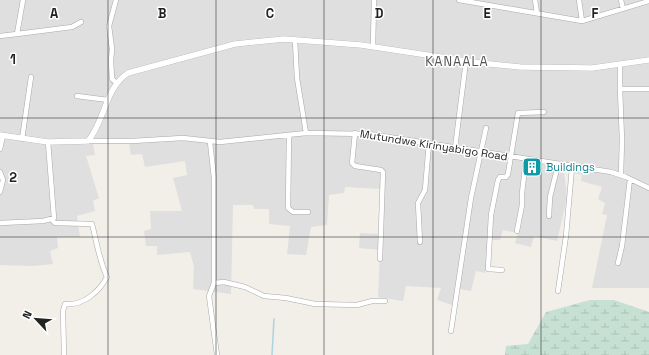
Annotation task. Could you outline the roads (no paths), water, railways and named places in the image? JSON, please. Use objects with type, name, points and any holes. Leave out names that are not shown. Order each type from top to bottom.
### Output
[{"type":"street","points":[[17,34],[23,0]]},
{"type":"street","points":[[116,0],[109,26],[112,49],[110,61],[112,78],[117,83]]},
{"type":"street","points":[[373,47],[374,0]]},
{"type":"street","points":[[459,0],[582,21],[649,2]]},
{"type":"street","points":[[492,0],[493,6]]},
{"type":"street","points":[[535,0],[538,13]]},
{"type":"street","points":[[578,0],[582,21]]},
{"type":"street","points":[[622,0],[623,10]]},
{"type":"street","points":[[0,36],[72,27],[81,22]]},
{"type":"street","points":[[88,141],[93,134],[117,83],[123,76],[235,44],[262,40],[295,40],[373,47],[466,61],[542,68],[592,68],[649,60]]},
{"type":"street","points":[[295,40],[297,78],[306,133]]},
{"type":"street","points":[[455,148],[466,61]]},
{"type":"street","points":[[620,64],[622,140],[621,174]]},
{"type":"street","points":[[22,139],[31,77]]},
{"type":"street","points":[[620,89],[649,89]]},
{"type":"street","points":[[77,96],[108,100]]},
{"type":"street","points":[[502,270],[488,269],[490,232],[498,180],[500,177],[507,176],[518,113],[544,112]]},
{"type":"street","points":[[451,331],[471,198],[486,128]]},
{"type":"street","name":"Mutundwe Kirinyabigo Road","points":[[2,136],[48,142],[132,141],[183,138],[210,142],[306,133],[369,134],[621,174],[649,188]]},
{"type":"street","points":[[355,133],[352,164],[355,166],[381,170],[383,172],[380,259]]},
{"type":"street","points":[[289,135],[288,208],[293,212],[308,212]]},
{"type":"street","points":[[0,149],[2,136]]},
{"type":"street","points":[[48,142],[55,214],[52,220]]},
{"type":"street","points":[[210,142],[214,178],[214,283],[209,296],[217,355]]},
{"type":"street","points":[[420,242],[418,203],[425,190],[429,143]]},
{"type":"street","points":[[518,231],[526,160]]},
{"type":"street","points":[[549,216],[550,197],[558,165]]},
{"type":"street","points":[[558,291],[566,236],[572,167]]},
{"type":"street","points":[[0,172],[3,180],[0,192]]},
{"type":"street","points":[[618,263],[622,246],[630,179]]},
{"type":"street","points":[[0,222],[52,220],[55,222],[92,224],[100,262],[107,277],[103,284],[85,300],[65,304],[63,311],[64,355]]},
{"type":"street","points":[[214,283],[224,282],[245,287],[264,296],[286,298],[315,304],[357,305],[372,301],[385,301]]},
{"type":"waterway","points":[[272,355],[274,319]]},
{"type":"place","name":"Buildings","points":[[532,167]]},
{"type":"district","name":"KANAALA","points":[[457,61]]}]
